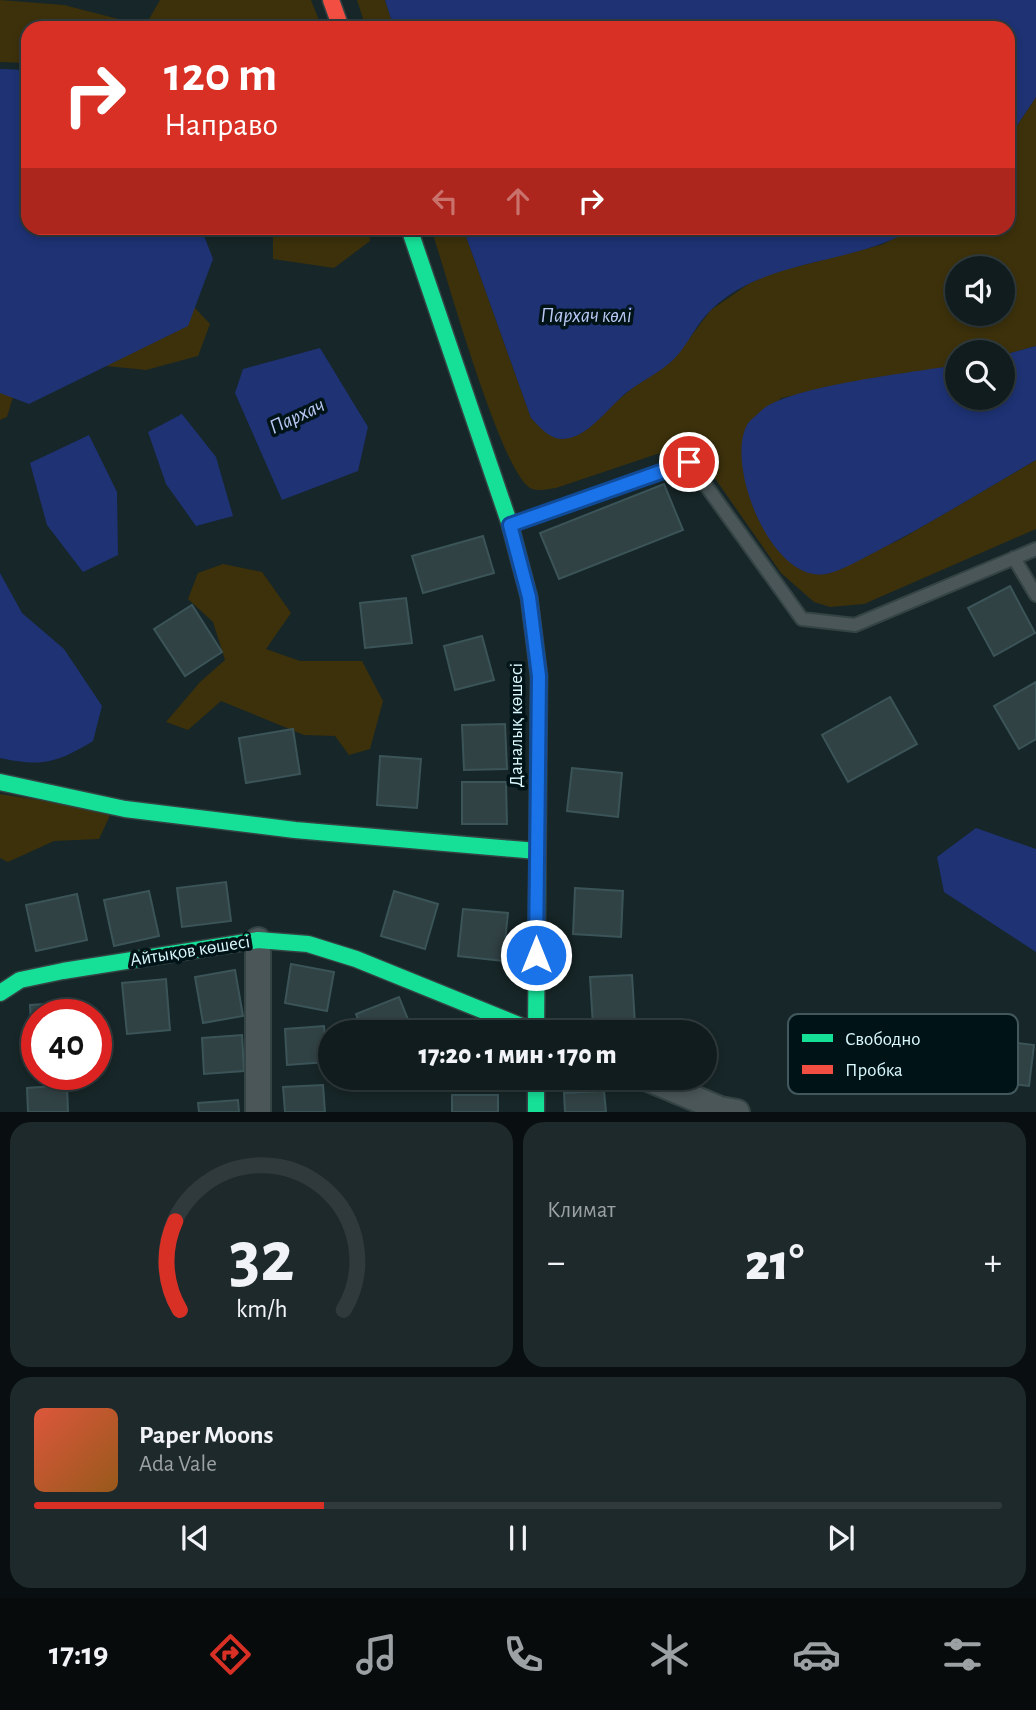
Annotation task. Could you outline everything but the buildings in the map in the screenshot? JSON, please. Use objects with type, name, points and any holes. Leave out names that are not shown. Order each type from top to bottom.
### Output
[{"type":"street","points":[[331,0],[338,21]]},
{"type":"street","name":"Даналық көшесі","points":[[411,235],[510,525],[529,597],[539,676],[536,1020]]},
{"type":"street","points":[[0,782],[138,810],[295,830],[537,851]]},
{"type":"street","points":[[258,940],[258,1111]]},
{"type":"street","name":"Айтықов көшесі","points":[[0,993],[20,981],[63,971],[258,940],[308,944],[356,958],[507,1020]]},
{"type":"street","points":[[536,1090],[536,1111]]},
{"type":"street","points":[[675,1090],[720,1109],[737,1111]]},
{"type":"lane","points":[[510,525],[689,462],[802,619],[855,625],[1036,549]]},
{"type":"lane","points":[[1014,558],[1036,595]]},
{"type":"shaded area","points":[[0,0],[64,5],[126,21],[21,21],[21,63],[0,62]]},
{"type":"shaded area","points":[[160,0],[311,0],[319,21],[148,21]]},
{"type":"shaded area","points":[[357,0],[385,0],[392,21],[364,21]]},
{"type":"shaded area","points":[[1036,97],[1036,346],[1015,352],[1015,340],[945,340],[945,367],[781,398],[743,443],[743,470],[757,516],[827,574],[901,539],[1036,460],[1036,529],[864,604],[830,607],[814,602],[781,573],[705,464],[686,451],[657,454],[556,488],[530,488],[518,473],[489,409],[433,235],[466,235],[531,418],[562,439],[579,434],[631,389],[672,361],[711,310],[750,283],[772,273],[881,245],[901,235],[1015,235],[1015,128]]},
{"type":"shaded area","points":[[273,235],[370,235],[370,241],[334,268],[273,259]]},
{"type":"shaded area","points":[[179,291],[210,324],[198,356],[146,370],[96,365],[16,387],[7,417],[0,420],[0,362]]},
{"type":"shaded area","points":[[223,564],[262,572],[291,613],[266,649],[300,661],[362,661],[383,701],[370,749],[349,755],[335,736],[304,735],[221,701],[188,730],[166,722],[200,682],[225,660],[213,622],[188,599],[198,573]]},
{"type":"shaded area","points":[[0,794],[112,811],[99,839],[54,841],[8,862],[0,858]]},
{"type":"water","points":[[385,0],[1036,0],[1036,97],[1015,128],[1015,21],[392,21]]},
{"type":"water","points":[[0,69],[21,70],[21,235],[204,235],[213,259],[188,326],[29,404],[0,393]]},
{"type":"water","name":"Пархач көлі","points":[[466,235],[900,235],[865,249],[784,270],[735,291],[707,314],[669,364],[622,396],[580,434],[571,438],[556,438],[531,418]]},
{"type":"water","points":[[1036,346],[1036,460],[939,517],[853,564],[833,572],[806,572],[788,561],[771,542],[758,519],[742,467],[742,444],[747,425],[762,410],[776,401],[825,387],[945,367],[945,410],[1015,410],[1015,352]]},
{"type":"water","name":"Пархач","points":[[320,348],[368,427],[358,471],[282,500],[235,393],[243,369]]},
{"type":"water","points":[[182,414],[216,457],[233,516],[196,526],[166,484],[148,432]]},
{"type":"water","points":[[89,435],[117,492],[118,555],[83,572],[47,525],[30,463]]},
{"type":"water","points":[[0,573],[22,613],[64,649],[102,706],[93,741],[49,761],[27,762],[0,758]]},
{"type":"water","points":[[976,828],[1036,849],[1036,952],[944,892],[937,857]]},
{"type":"traffic: fast","points":[[411,235],[510,525],[529,597],[539,676],[536,1020]]},
{"type":"traffic: fast","points":[[0,782],[125,809],[295,830],[537,851]]},
{"type":"traffic: fast","points":[[0,993],[20,980],[63,971],[258,940],[308,944],[356,959],[506,1020]]},
{"type":"traffic: fast","points":[[536,1090],[536,1112]]},
{"type":"traffic: jam","points":[[331,0],[338,21]]},
{"type":"route","points":[[536,955],[539,676],[529,597],[510,525],[689,462]]}]
